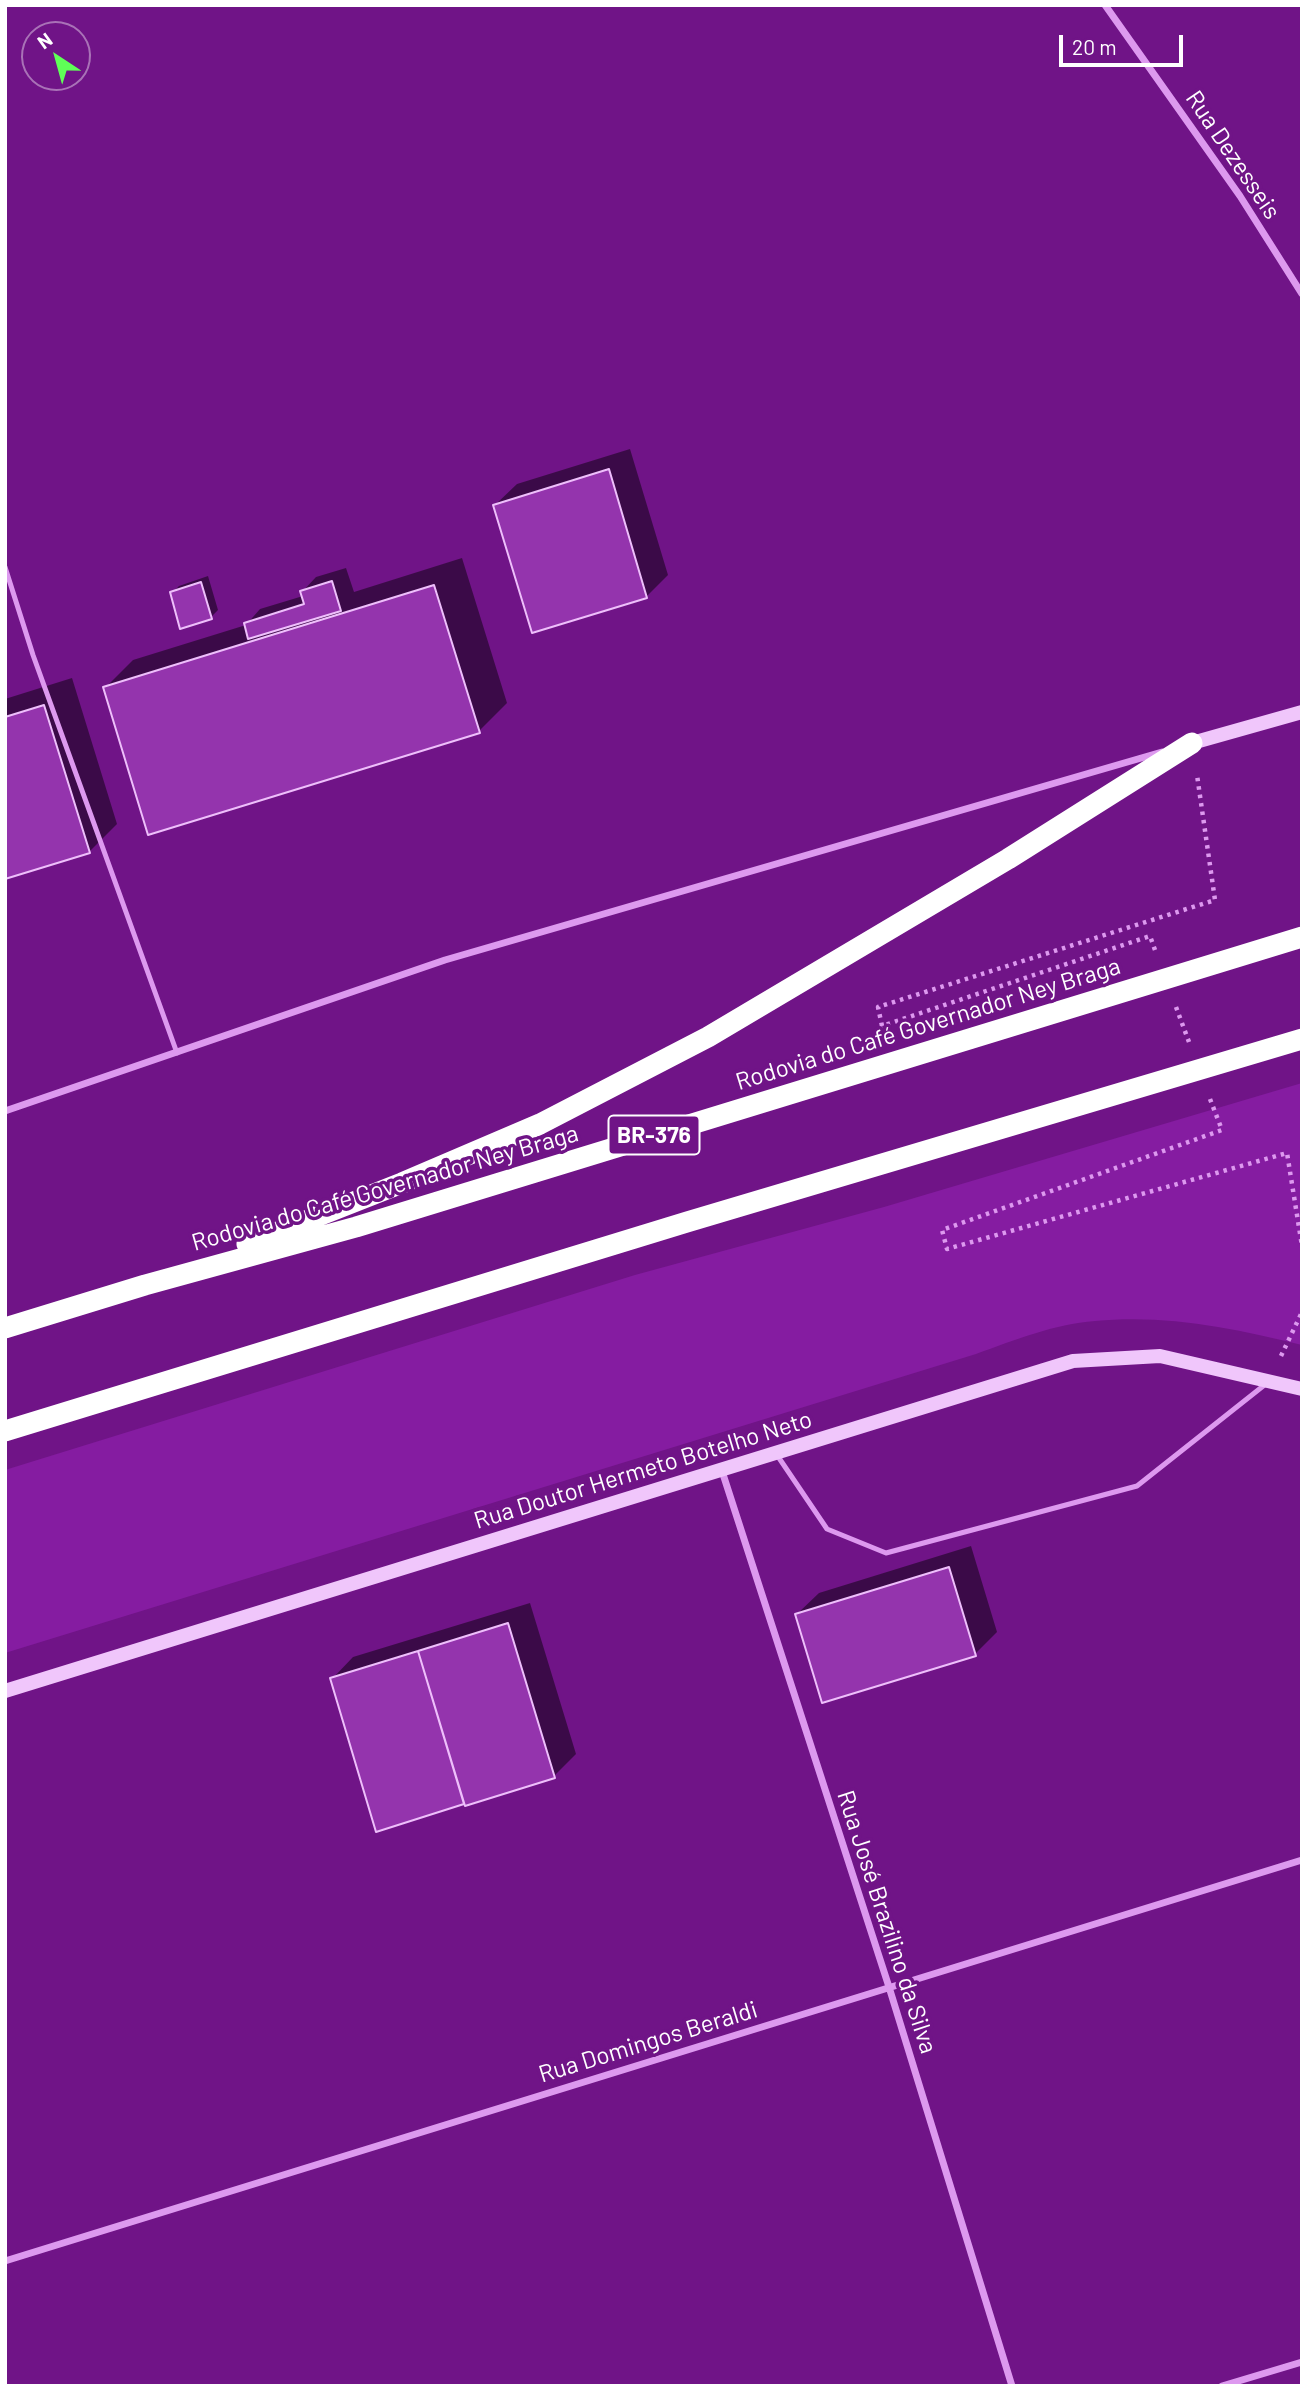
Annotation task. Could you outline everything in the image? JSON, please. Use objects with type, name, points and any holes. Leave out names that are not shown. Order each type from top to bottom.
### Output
[{"type":"highway","points":[[145,1285],[402,1183],[540,1124],[720,1030],[1008,859],[1192,743]]},
{"type":"highway","name":"Rodovia do Café Governador Ney Braga","points":[[5,1328],[145,1285],[356,1227],[1302,937]]},
{"type":"highway","points":[[5,1431],[674,1226],[1302,1039]]},
{"type":"street","name":"Rua Dezesseis","points":[[1105,5],[1240,196],[1302,294]]},
{"type":"street","points":[[5,1111],[445,960],[1302,712]]},
{"type":"street","name":"Rua Doutor Hermeto Botelho Neto","points":[[5,1691],[1073,1361],[1160,1356],[1302,1389]]},
{"type":"street","name":"Rua José Brazilino da Silva","points":[[722,1471],[889,1987],[1012,2386]]},
{"type":"street","name":"Rua Domingos Beraldi","points":[[5,2261],[1302,1860]]},
{"type":"street","points":[[1223,2386],[1302,2362]]},
{"type":"lane","points":[[5,567],[33,655],[177,1053]]},
{"type":"lane","points":[[776,1452],[827,1529],[886,1553],[1137,1486],[1269,1382]]},
{"type":"path","points":[[1159,962],[1150,936],[882,1026],[878,1007],[1215,900],[1192,743]]},
{"type":"path","points":[[1174,1001],[1193,1053]]},
{"type":"path","points":[[1207,1091],[1222,1130],[942,1230],[947,1249],[1287,1153],[1302,1246]]},
{"type":"path","points":[[1269,1382],[1302,1312]]},
{"type":"shaded area","points":[[1302,1083],[1302,1345],[1225,1328],[1173,1321],[1121,1319],[1065,1325],[5,1653],[5,1470],[635,1275],[884,1207]]},
{"type":"building","points":[[609,469],[647,598],[532,633],[493,505]]},
{"type":"building","points":[[332,581],[341,611],[248,639],[244,623],[304,604],[300,591]]},
{"type":"building","points":[[201,582],[212,619],[180,629],[170,592]]},
{"type":"building","points":[[434,585],[480,733],[148,835],[103,687]]},
{"type":"building","points":[[44,705],[90,853],[5,879],[5,717]]},
{"type":"building","points":[[949,1567],[976,1656],[822,1703],[795,1614]]},
{"type":"building","points":[[508,1623],[555,1778],[465,1806],[418,1651]]},
{"type":"building","points":[[418,1651],[464,1804],[376,1832],[330,1678]]}]
